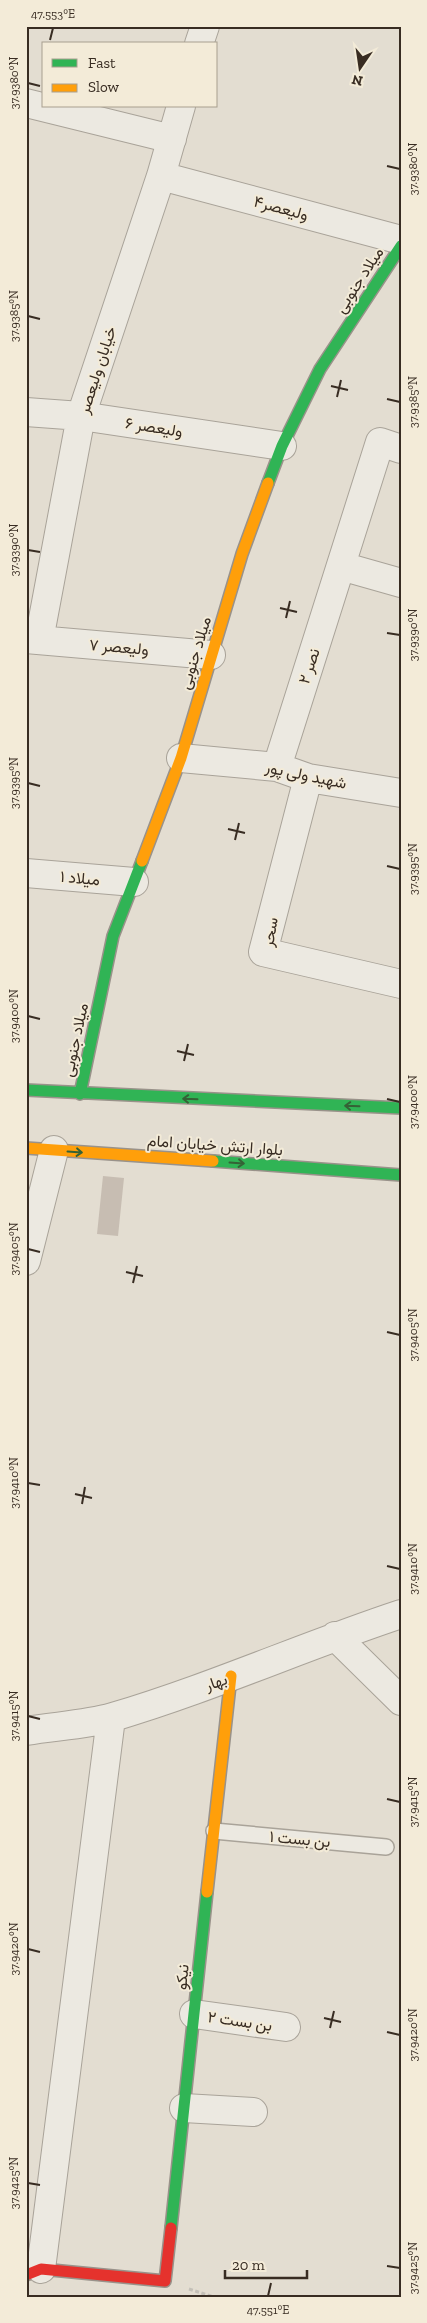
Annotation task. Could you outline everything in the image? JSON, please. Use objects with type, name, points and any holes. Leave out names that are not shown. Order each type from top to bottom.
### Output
[{"type":"street","points":[[200,42],[204,26]]},
{"type":"street","points":[[26,103],[42,107]]},
{"type":"street","points":[[46,108],[172,139]]},
{"type":"street","name":"خیابان ولیعصر","points":[[32,639],[81,416],[161,176],[181,108]]},
{"type":"street","name":"ولیعصر۴","points":[[161,176],[401,240]]},
{"type":"street","name":"میلاد جنوبی","points":[[80,1094],[113,936],[180,758],[242,554],[282,446],[320,369],[401,246]]},
{"type":"street","name":"ولیعصر ۶","points":[[26,412],[81,416],[282,446]]},
{"type":"street","name":"نصر ۲","points":[[277,767],[380,442],[401,449]]},
{"type":"street","points":[[341,566],[401,583]]},
{"type":"street","name":"ولیعصر ۷","points":[[32,639],[211,655]]},
{"type":"street","name":"شهید ولی پور","points":[[180,758],[277,767],[308,778],[401,793]]},
{"type":"street","name":"سحر","points":[[308,778],[263,952],[401,984]]},
{"type":"street","name":"میلاد ۱","points":[[26,873],[134,882]]},
{"type":"street","points":[[26,1090],[401,1108]]},
{"type":"street","name":"بلوار ارتش خیابان امام","points":[[26,1148],[401,1175]]},
{"type":"street","points":[[26,1261],[54,1150]]},
{"type":"street","name":"بهار","points":[[26,1730],[111,1718],[231,1676],[335,1636],[401,1614]]},
{"type":"street","points":[[335,1636],[401,1700]]},
{"type":"street","name":"نیکو","points":[[34,2272],[165,2281],[231,1676]]},
{"type":"street","points":[[34,2272],[111,1718]]},
{"type":"street","name":"بن بست ۲","points":[[194,2014],[286,2027]]},
{"type":"street","points":[[184,2108],[253,2112]]},
{"type":"lane","name":"بن بست ۱","points":[[214,1831],[386,1847]]},
{"type":"building","points":[[103,1176],[124,1178],[118,1236],[97,1234]]},
{"type":"traffic: fast","points":[[268,483],[282,446],[320,369],[401,246]]},
{"type":"traffic: fast","points":[[80,1094],[113,936],[142,861]]},
{"type":"traffic: fast","points":[[26,1090],[401,1108]]},
{"type":"traffic: fast","points":[[213,1161],[401,1175]]},
{"type":"traffic: fast","points":[[171,2228],[207,1892]]},
{"type":"traffic: slow","points":[[142,861],[181,758],[242,554],[268,483]]},
{"type":"traffic: slow","points":[[26,1148],[213,1161]]},
{"type":"traffic: slow","points":[[207,1892],[231,1676]]},
{"type":"traffic: jam","points":[[26,2275],[41,2269],[165,2281],[171,2228]]}]
